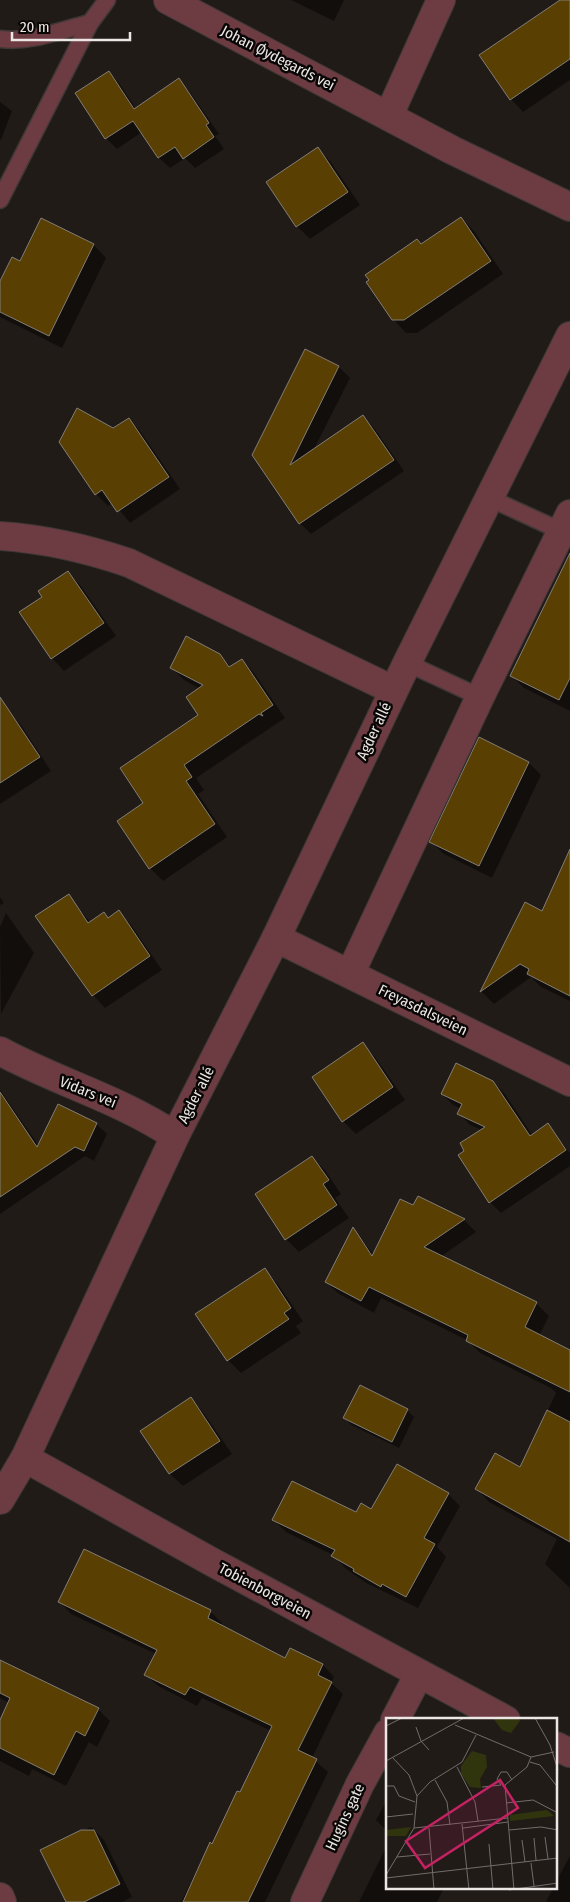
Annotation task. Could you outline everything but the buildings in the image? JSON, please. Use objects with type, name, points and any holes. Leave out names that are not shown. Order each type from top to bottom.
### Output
[{"type":"street","name":"Johan Øydegards vei","points":[[168,0],[389,115],[452,150],[570,207]]},
{"type":"street","points":[[389,115],[441,0]]},
{"type":"street","name":"Agder allé","points":[[0,1500],[25,1458],[175,1136],[276,938],[406,663],[570,336]]},
{"type":"street","points":[[350,974],[480,697],[566,522]]},
{"type":"street","name":"Agder allé","points":[[0,536],[35,538],[84,548],[129,562],[394,690]]},
{"type":"street","name":"Freyasdalsveien","points":[[276,938],[570,1082]]},
{"type":"street","name":"Vidars vei","points":[[0,1051],[57,1079],[103,1096],[145,1116],[175,1136]]},
{"type":"street","name":"Tobienborgveien","points":[[25,1458],[502,1718]]},
{"type":"street","points":[[396,1718],[419,1674]]},
{"type":"street","name":"Hugins gate","points":[[305,1902],[360,1784],[386,1737]]},
{"type":"street","points":[[558,1747],[570,1753]]},
{"type":"street","points":[[0,1897],[2,1902]]},
{"type":"lane","points":[[0,200],[90,23],[108,0]]},
{"type":"lane","points":[[0,39],[13,41],[35,38],[90,23]]},
{"type":"lane","points":[[489,498],[566,522]]},
{"type":"lane","points":[[406,663],[480,697]]}]
